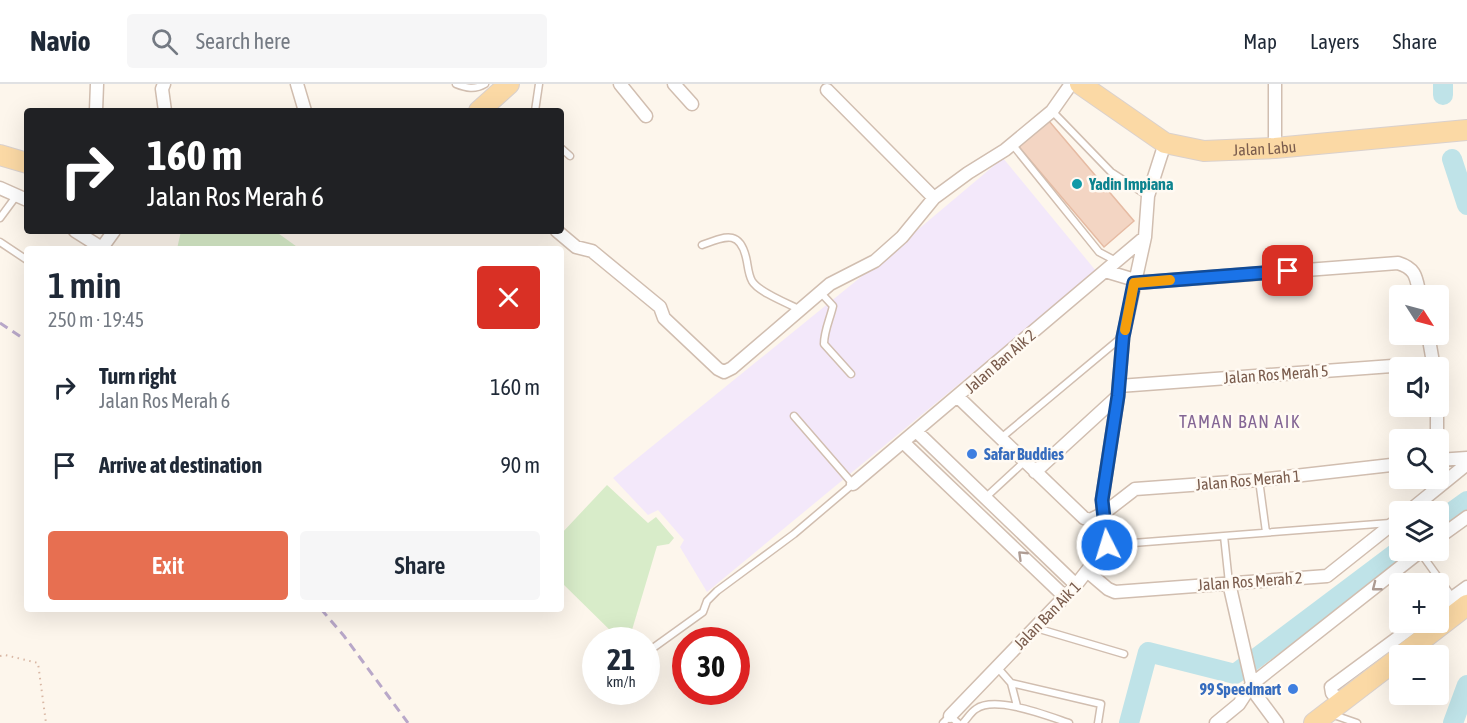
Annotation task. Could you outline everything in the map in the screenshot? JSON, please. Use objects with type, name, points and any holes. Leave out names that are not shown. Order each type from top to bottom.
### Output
[{"type":"main road","points":[[482,108],[509,84]]},
{"type":"main road","name":"Jalan Labu","points":[[1080,84],[1165,143],[1204,151],[1275,148],[1464,130]]},
{"type":"main road","points":[[0,155],[24,162]]},
{"type":"main road","points":[[1412,645],[1460,601]]},
{"type":"main road","points":[[1327,713],[1389,665]]},
{"type":"street","points":[[96,108],[97,84]]},
{"type":"street","points":[[164,84],[162,89],[165,108]]},
{"type":"street","points":[[297,84],[303,108]]},
{"type":"street","points":[[620,84],[646,116]]},
{"type":"street","points":[[674,84],[692,104]]},
{"type":"street","points":[[561,234],[576,247],[592,251],[660,307],[664,318],[724,372],[732,368],[830,285],[874,261],[902,237],[934,198],[1012,144],[1052,111],[1071,84]]},
{"type":"street","points":[[1275,84],[1275,148]]},
{"type":"street","points":[[827,90],[934,198]]},
{"type":"street","points":[[1107,545],[1102,500],[1119,391],[1123,337],[1145,237],[1148,196],[1165,143]]},
{"type":"street","points":[[0,188],[22,197]]},
{"type":"street","points":[[80,234],[98,246]]},
{"type":"street","name":"Jalan Ban Aik 2","points":[[853,484],[1145,237]]},
{"type":"street","points":[[1105,271],[1135,281],[1398,263],[1409,266],[1416,275],[1418,285]]},
{"type":"street","name":"Jalan Ros Merah 5","points":[[1119,391],[1389,369]]},
{"type":"street","points":[[1035,472],[1119,391]]},
{"type":"street","points":[[958,397],[1084,518],[1090,520],[1104,513]]},
{"type":"street","points":[[917,432],[1076,585]]},
{"type":"street","points":[[903,442],[1064,596]]},
{"type":"street","points":[[1449,459],[1467,458]]},
{"type":"street","points":[[1422,501],[1467,464]]},
{"type":"street","name":"Jalan Ros Merah 1","points":[[1104,513],[1135,489],[1259,480],[1389,465]]},
{"type":"street","points":[[1449,530],[1467,517]]},
{"type":"street","name":"Jalan Ros Merah 2","points":[[1088,572],[1115,592],[1327,576],[1389,526]]},
{"type":"street","name":"Jalan Ban Aik 1","points":[[950,721],[1034,627],[1088,572],[1107,545]]},
{"type":"street","points":[[1216,723],[1239,704],[1251,679],[1408,561]]},
{"type":"street","points":[[1229,583],[1251,679],[1257,696],[1277,723]]},
{"type":"street","points":[[1460,601],[1467,587]]},
{"type":"street","points":[[1327,713],[1332,693],[1331,687],[1404,633]]},
{"type":"lane","points":[[456,84],[468,88],[485,84]]},
{"type":"lane","points":[[535,108],[538,84]]},
{"type":"lane","points":[[1052,111],[1111,171],[1148,196]]},
{"type":"lane","points":[[1012,144],[1099,252],[1116,261]]},
{"type":"lane","points":[[564,151],[570,156]]},
{"type":"lane","points":[[0,218],[22,197]]},
{"type":"lane","points":[[702,245],[724,237],[732,237],[740,243],[745,252],[752,281],[759,288],[801,311]]},
{"type":"lane","points":[[0,242],[24,258]]},
{"type":"lane","points":[[821,293],[833,306],[824,333],[824,344],[851,374]]},
{"type":"lane","points":[[1001,439],[1123,337]]},
{"type":"lane","points":[[660,643],[703,612],[706,601],[717,591],[794,534],[853,484],[794,417]]},
{"type":"lane","points":[[985,498],[1024,462]]},
{"type":"lane","points":[[1259,480],[1266,532]]},
{"type":"lane","points":[[1107,545],[1224,537],[1389,521]]},
{"type":"lane","points":[[1224,537],[1229,583]]},
{"type":"lane","points":[[1429,561],[1460,601]]},
{"type":"lane","points":[[1034,627],[1124,654]]},
{"type":"lane","points":[[997,667],[1011,683],[1017,706]]},
{"type":"lane","points":[[1011,683],[1101,704],[1098,723]]},
{"type":"lane","points":[[963,723],[977,707],[995,705],[1017,706],[1070,723]]},
{"type":"lane","points":[[1327,713],[1357,723]]},
{"type":"path","points":[[0,656],[5,655],[38,663],[45,723]]},
{"type":"shaded area","points":[[1003,158],[1096,271],[707,592],[680,547],[684,540],[658,510],[648,515],[613,478],[883,259]]},
{"type":"green space","points":[[180,234],[279,234],[296,246],[178,246]]},
{"type":"green space","points":[[607,485],[648,523],[656,517],[674,538],[669,544],[657,546],[633,627],[607,627],[564,585],[564,531]]},
{"type":"building","name":"Yadin Impiana","points":[[1049,121],[1134,221],[1104,247],[1019,147]]},
{"type":"waterway","points":[[1443,84],[1443,95]]},
{"type":"waterway","points":[[1452,159],[1467,205]]},
{"type":"waterway","points":[[1449,514],[1467,501]]},
{"type":"waterway","points":[[1129,723],[1148,652],[1235,674],[1389,558]]},
{"type":"waterway","points":[[1453,723],[1467,685]]},
{"type":"railway","points":[[0,323],[24,339]]},
{"type":"railway","points":[[324,612],[408,723]]},
{"type":"slow traffic","points":[[1125,330],[1134,283],[1170,280]]},
{"type":"place","name":"Yadin Impiana","points":[[1077,184]]},
{"type":"place","name":"Safar Buddies","points":[[972,454]]},
{"type":"place","name":"99 Speedmart","points":[[1293,689]]},
{"type":"district","name":"TAMAN BAN AIK","points":[[1240,421]]},
{"type":"route","points":[[1107,545],[1102,500],[1118,396],[1123,337],[1134,283],[1288,271]]}]
